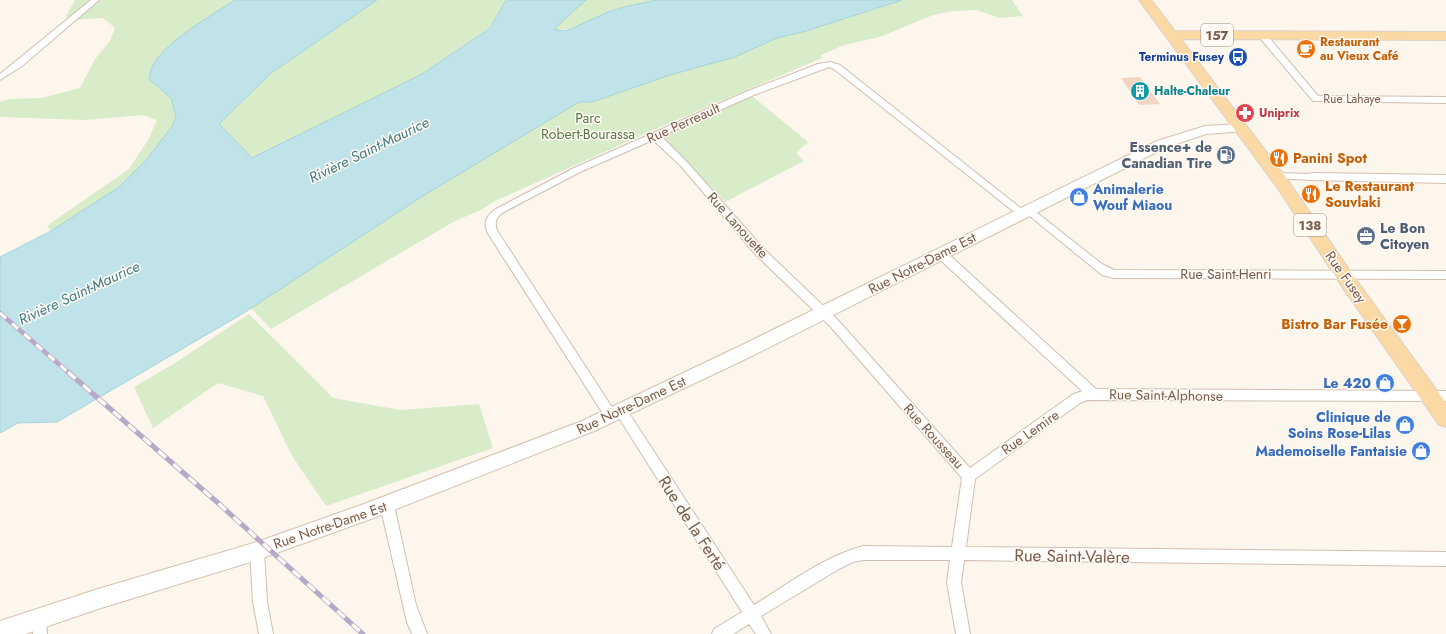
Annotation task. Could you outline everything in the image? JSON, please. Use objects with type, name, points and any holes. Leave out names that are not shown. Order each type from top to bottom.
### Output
[{"type":"main road","name":"Rue Fusey","points":[[1145,0],[1276,176],[1343,274],[1438,396],[1446,419]]},
{"type":"main road","name":"157","points":[[1171,35],[1446,36]]},
{"type":"street","points":[[0,78],[19,64],[95,0]]},
{"type":"street","name":"Rue Lahaye","points":[[1263,36],[1316,99],[1446,100]]},
{"type":"street","name":"Rue Perreault","points":[[616,414],[489,225],[491,217],[499,210],[566,175],[751,93],[821,66],[830,64],[837,67],[1025,212]]},
{"type":"street","name":"Rue Notre-Dame Est","points":[[0,632],[40,626],[98,599],[256,551],[387,505],[616,414],[1171,140],[1205,130],[1240,128]]},
{"type":"street","name":"Rue Lanouette","points":[[655,136],[678,158],[760,252],[823,312]]},
{"type":"street","points":[[1276,176],[1446,179]]},
{"type":"street","name":"Rue Saint-Henri","points":[[1025,212],[1098,267],[1110,273],[1446,275]]},
{"type":"street","name":"Rue Saint-Alphonse","points":[[940,253],[1093,394],[1438,396]]},
{"type":"street","name":"Rue Rousseau","points":[[823,312],[969,476],[954,582],[964,634]]},
{"type":"street","name":"Rue Lemire","points":[[969,476],[1076,400],[1086,395],[1093,394]]},
{"type":"street","name":"Rue de la Ferté","points":[[616,414],[764,634]]},
{"type":"street","points":[[387,505],[409,604],[414,622],[420,634]]},
{"type":"street","points":[[256,551],[260,602],[266,634]]},
{"type":"street","name":"Rue Saint-Valère","points":[[719,634],[751,616],[834,564],[863,553],[1446,559]]},
{"type":"green space","points":[[75,0],[235,0],[188,32],[149,79],[171,98],[176,117],[171,128],[146,160],[119,187],[51,231],[47,227],[51,223],[129,169],[148,140],[157,120],[143,115],[86,120],[0,117],[0,102],[9,99],[41,98],[80,88],[95,59],[110,41],[115,28],[103,18],[70,20],[66,16]]},
{"type":"green space","points":[[377,0],[506,0],[490,27],[422,74],[252,159],[218,124],[270,74]]},
{"type":"green space","points":[[586,0],[657,0],[649,3],[615,9],[573,28],[556,30],[556,27]]},
{"type":"green space","name":"Parc Robert-Bourassa","points":[[870,0],[1012,0],[1023,16],[999,18],[977,10],[953,11],[933,15],[880,37],[844,45],[821,55],[822,58],[649,132],[495,201],[481,210],[455,221],[271,329],[248,305],[575,100]]},
{"type":"green space","points":[[752,96],[808,142],[796,153],[804,161],[725,202],[658,133]]},
{"type":"green space","points":[[249,314],[333,398],[400,410],[479,404],[493,448],[326,506],[292,456],[263,396],[218,383],[153,428],[134,387],[175,363]]},
{"type":"water","name":"Rivière Saint-Maurice","points":[[235,0],[377,0],[270,74],[219,124],[252,158],[422,74],[490,28],[506,0],[586,0],[556,27],[556,30],[565,31],[608,12],[657,0],[902,0],[806,31],[777,38],[735,57],[670,75],[592,102],[579,102],[423,196],[242,314],[57,422],[18,423],[0,433],[0,257],[51,231],[119,187],[146,160],[171,128],[176,117],[171,98],[149,79],[152,67],[166,49],[177,39]]},
{"type":"building","name":"Halte-Chaleur","points":[[1140,77],[1160,104],[1139,105],[1121,78]]},
{"type":"railway","points":[[0,313],[69,373]]},
{"type":"railway","points":[[68,372],[218,503],[363,634]]},
{"type":"place","name":"Restaurant au Vieux Café","points":[[1306,49]]},
{"type":"place","name":"Terminus Fusey","points":[[1238,57]]},
{"type":"place","name":"Halte-Chaleur","points":[[1140,91]]},
{"type":"place","name":"Uniprix","points":[[1245,113]]},
{"type":"place","name":"Essence+ de Canadian Tire","points":[[1226,155]]},
{"type":"place","name":"Panini Spot","points":[[1279,158]]},
{"type":"place","name":"Le Restaurant Souvlaki","points":[[1311,194]]},
{"type":"place","name":"Animalerie Wouf Miaou","points":[[1079,197]]},
{"type":"place","name":"Le Bon Citoyen","points":[[1366,236]]},
{"type":"place","name":"Bistro Bar Fusée","points":[[1402,324]]},
{"type":"place","name":"Le 420","points":[[1385,383]]},
{"type":"place","name":"Clinique de Soins Rose-Lilas","points":[[1405,425]]},
{"type":"place","name":"Mademoiselle Fantaisie","points":[[1421,451]]}]
